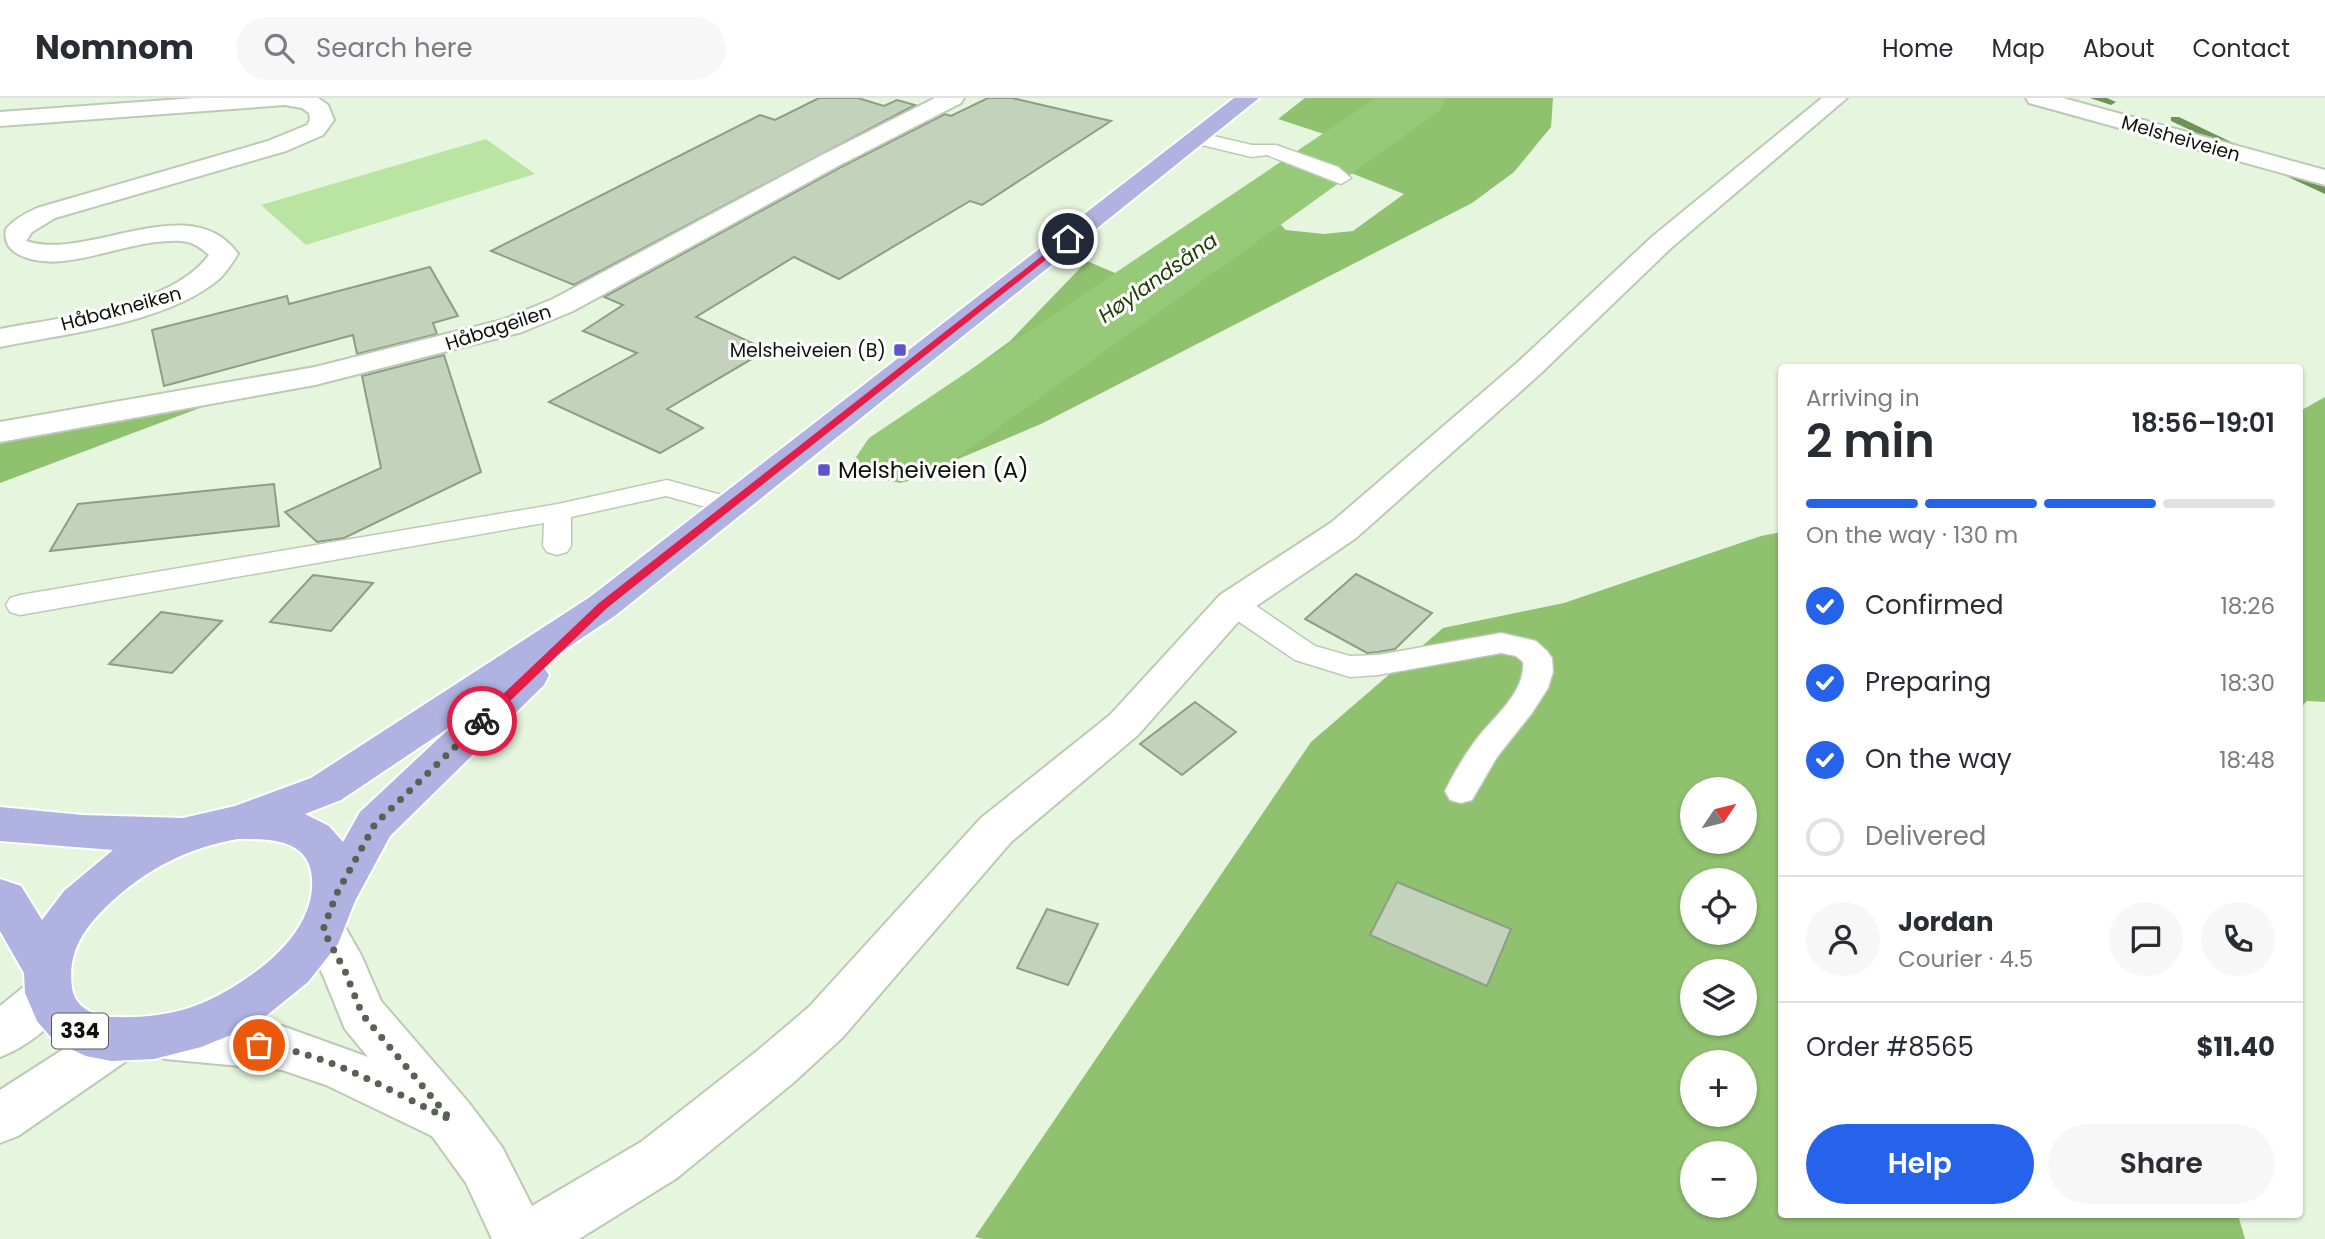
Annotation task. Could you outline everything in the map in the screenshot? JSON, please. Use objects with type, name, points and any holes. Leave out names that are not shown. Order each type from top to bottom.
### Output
[{"type":"main road","name":"334","points":[[47,982],[57,936],[80,904],[120,869],[148,851],[187,834],[238,822],[326,789],[603,606],[1248,98]]},
{"type":"main road","name":"334","points":[[0,897],[5,899],[47,982],[61,1018],[85,1034],[141,1038],[212,1021],[259,995],[296,964],[329,913],[375,824],[603,606]]},
{"type":"main road","name":"334","points":[[238,822],[273,822],[302,831],[323,846],[334,868],[329,913]]},
{"type":"main road","name":"334","points":[[0,824],[83,832],[187,834]]},
{"type":"street","name":"Håbageilen","points":[[0,432],[241,392],[512,326],[563,305],[953,98]]},
{"type":"street","points":[[529,1239],[659,1160],[775,1067],[826,1022],[996,830],[1124,725],[1233,604],[1344,530],[1529,368],[1662,242],[1836,98]]},
{"type":"street","name":"Melsheiveien","points":[[2037,98],[2325,178]]},
{"type":"street","name":"Håbakneiken","points":[[0,119],[289,99],[309,102],[320,110],[322,120],[315,130],[276,146],[46,213],[15,232],[10,256],[50,255],[154,235],[201,237],[217,244],[224,254],[220,265],[207,278],[169,298],[103,316],[0,338]]},
{"type":"street","points":[[329,913],[345,971],[362,1014],[451,1120],[484,1165],[520,1239]]},
{"type":"street","points":[[0,1035],[47,982]]},
{"type":"street","points":[[0,1118],[141,1038],[282,1048],[341,1068],[451,1120]]},
{"type":"lane","points":[[1196,138],[1252,151],[1269,149],[1336,174]]},
{"type":"lane","points":[[20,605],[558,512],[667,488],[731,506]]},
{"type":"lane","points":[[558,512],[558,546]]},
{"type":"lane","points":[[1233,604],[1305,653],[1350,667],[1378,665],[1501,643],[1514,644],[1528,651],[1539,668],[1538,680],[1532,693],[1486,749],[1461,791]]},
{"type":"green space","points":[[1305,98],[1553,98],[1551,127],[1514,172],[1472,203],[1041,424],[918,476],[892,444],[946,388],[1010,341],[1087,261],[1150,288],[1250,218],[1272,216],[1286,230],[1324,234],[1353,231],[1404,194],[1308,156],[1330,136],[1278,119]]},
{"type":"green space","points":[[486,139],[535,174],[306,245],[261,205]]},
{"type":"green space","points":[[229,397],[0,483],[0,439]]},
{"type":"green space","points":[[2325,397],[2325,702],[2307,701],[2303,705],[2303,409]]},
{"type":"green space","points":[[1778,533],[1778,1218],[2239,1218],[2245,1239],[975,1237],[1311,742],[1443,628],[1564,603]]},
{"type":"building","points":[[819,98],[858,98],[884,106],[897,100],[915,105],[574,285],[491,251],[760,115],[775,120]]},
{"type":"building","points":[[988,98],[1012,98],[1111,121],[982,205],[970,201],[839,279],[794,257],[696,317],[767,350],[667,409],[703,428],[660,453],[549,402],[637,353],[583,331],[623,305],[604,297],[839,168],[945,114],[951,116]]},
{"type":"building","points":[[430,267],[458,316],[433,323],[437,334],[357,354],[353,335],[164,386],[152,330],[287,296],[289,304]]},
{"type":"building","points":[[444,355],[481,472],[344,538],[317,542],[285,512],[381,468],[362,376]]},
{"type":"building","points":[[274,484],[279,526],[50,551],[78,504]]},
{"type":"building","points":[[1356,574],[1432,613],[1395,649],[1367,653],[1305,619]]},
{"type":"building","points":[[313,575],[373,583],[331,631],[270,622]]},
{"type":"building","points":[[161,612],[222,621],[172,673],[109,664]]},
{"type":"building","points":[[1195,702],[1236,732],[1182,775],[1140,744]]},
{"type":"building","points":[[1397,882],[1511,929],[1487,986],[1370,935]]},
{"type":"building","points":[[1047,909],[1098,924],[1068,985],[1017,968]]},
{"type":"waterway","name":"Høylandsåna","points":[[900,457],[1417,98]]},
{"type":"waterway","points":[[2095,98],[2111,102]]},
{"type":"waterway","points":[[2175,119],[2250,154]]},
{"type":"waterway","points":[[2275,167],[2325,191]]},
{"type":"way so far","points":[[259,1045],[282,1048],[341,1068],[451,1120],[362,1014],[345,971],[323,930],[336,895],[375,824],[482,721]]},
{"type":"place","name":"Melsheiveien (B)","points":[[900,350]]},
{"type":"place","name":"Melsheiveien (A)","points":[[824,470]]},
{"type":"route","points":[[482,721],[603,606],[1068,239]]}]
